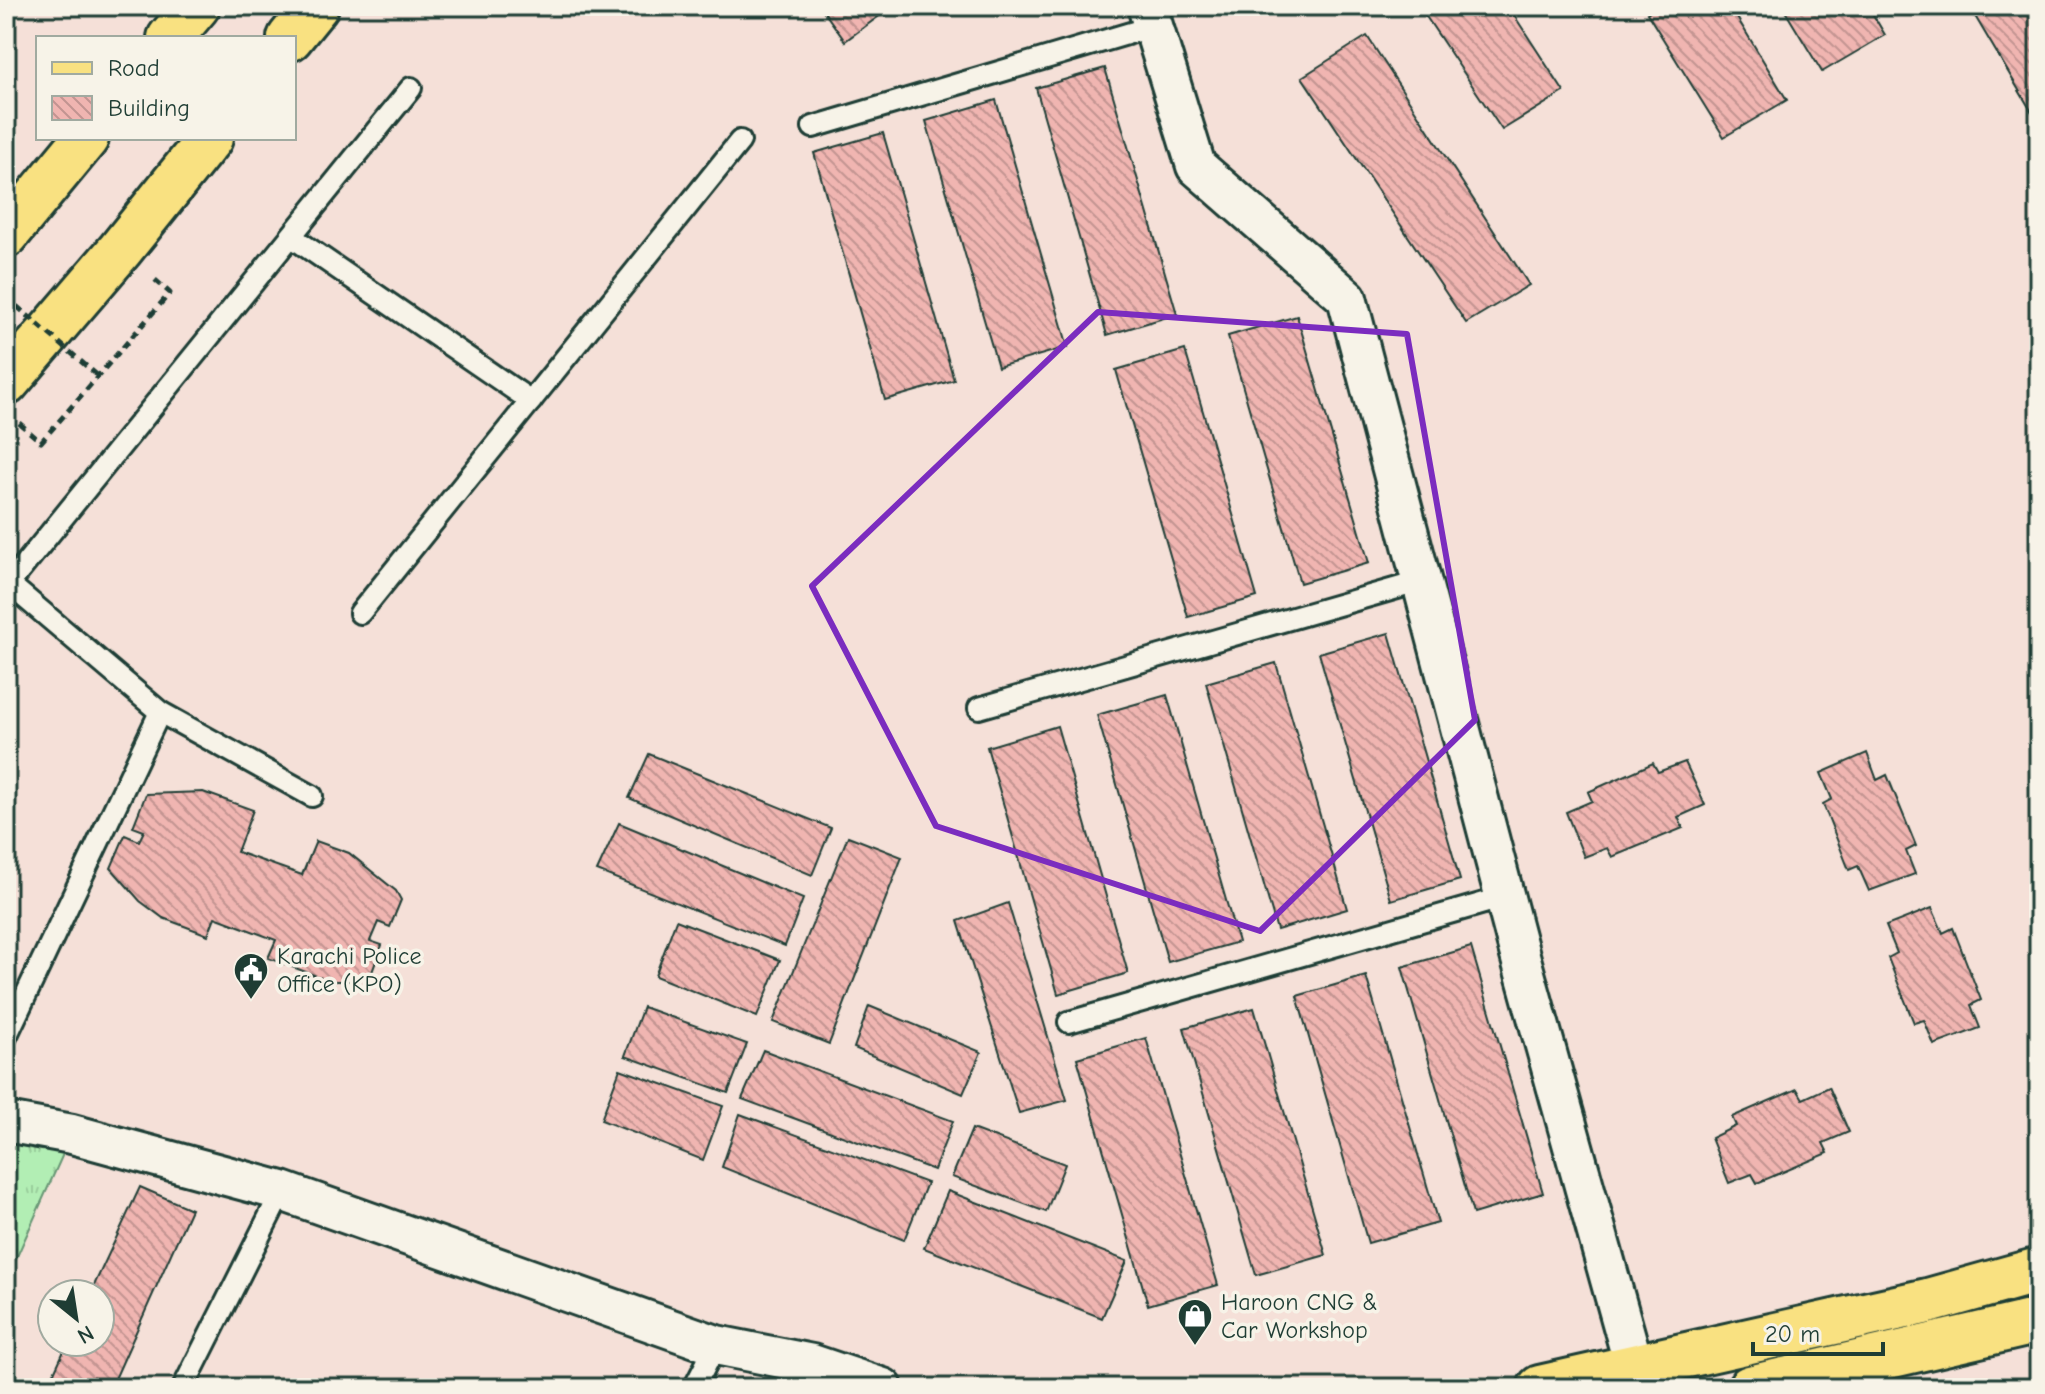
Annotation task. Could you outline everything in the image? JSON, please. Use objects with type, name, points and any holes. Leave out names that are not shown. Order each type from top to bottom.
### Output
[{"type":"main road","points":[[172,36],[197,6]]},
{"type":"main road","points":[[292,36],[316,6]]},
{"type":"main road","points":[[6,235],[84,140]]},
{"type":"main road","points":[[12,403],[120,250],[208,140]]},
{"type":"main road","points":[[1540,1388],[1928,1301],[2039,1270]]},
{"type":"main road","points":[[1753,1388],[2039,1321]]},
{"type":"street","points":[[1151,16],[1196,166],[1347,298],[1505,897],[1634,1366]]},
{"type":"street","points":[[6,1122],[72,1134],[282,1191],[716,1345],[812,1364],[883,1388]]},
{"type":"lane","points":[[813,127],[1151,16]]},
{"type":"lane","points":[[312,796],[160,712],[8,582],[411,88]]},
{"type":"lane","points":[[360,613],[740,141]]},
{"type":"lane","points":[[292,237],[531,401]]},
{"type":"lane","points":[[979,708],[1422,581]]},
{"type":"lane","points":[[6,1037],[160,712]]},
{"type":"lane","points":[[1069,1022],[1505,897]]},
{"type":"lane","points":[[183,1388],[282,1191]]},
{"type":"lane","points":[[694,1388],[716,1345]]},
{"type":"path","points":[[12,403],[41,442],[170,293]]},
{"type":"path","points":[[6,297],[98,376]]},
{"type":"highlighted area","points":[[1098,312],[1407,334],[1475,720],[1260,931],[936,826],[812,586]]},
{"type":"green space","points":[[6,1122],[72,1134],[6,1281]]},
{"type":"building","points":[[820,6],[893,6],[845,41]]},
{"type":"building","points":[[1419,6],[1508,6],[1564,92],[1502,130]]},
{"type":"building","points":[[1658,6],[1730,6],[1787,100],[1724,137],[1647,13]]},
{"type":"building","points":[[1782,6],[1868,6],[1885,35],[1822,72]]},
{"type":"building","points":[[1969,6],[2039,6],[2039,124]]},
{"type":"building","points":[[1367,36],[1529,285],[1466,323],[1302,77]]},
{"type":"building","points":[[1105,68],[1177,314],[1107,335],[1036,88]]},
{"type":"building","points":[[996,100],[1068,347],[998,367],[926,121]]},
{"type":"building","points":[[883,133],[954,380],[885,400],[814,153]]},
{"type":"building","points":[[1297,316],[1369,563],[1300,583],[1228,336]]},
{"type":"building","points":[[1185,350],[1257,597],[1188,617],[1116,370]]},
{"type":"building","points":[[1389,633],[1460,880],[1391,900],[1319,653]]},
{"type":"building","points":[[1276,663],[1347,909],[1277,930],[1206,683]]},
{"type":"building","points":[[1167,695],[1238,942],[1168,962],[1097,715]]},
{"type":"building","points":[[1057,726],[1128,973],[1058,994],[987,747]]},
{"type":"building","points":[[1867,753],[1877,780],[1887,775],[1916,846],[1906,851],[1915,874],[1869,891],[1858,866],[1849,870],[1823,804],[1832,799],[1821,773]]},
{"type":"building","points":[[649,754],[831,828],[812,875],[629,798]]},
{"type":"building","points":[[1685,762],[1705,805],[1678,817],[1683,828],[1612,857],[1607,848],[1584,857],[1566,812],[1592,801],[1588,792],[1653,763],[1658,772]]},
{"type":"building","points":[[203,792],[253,810],[237,852],[302,875],[316,841],[349,853],[396,891],[401,900],[390,927],[378,922],[370,941],[382,945],[372,972],[358,981],[330,981],[268,958],[276,940],[215,917],[208,935],[163,918],[140,901],[111,868],[125,835],[139,841],[144,831],[133,827],[146,794]]},
{"type":"building","points":[[619,823],[803,899],[785,946],[597,871]]},
{"type":"building","points":[[848,836],[902,857],[829,1044],[773,1022]]},
{"type":"building","points":[[1008,903],[1067,1100],[1019,1113],[958,921]]},
{"type":"building","points":[[1932,908],[1943,933],[1953,928],[1981,1000],[1971,1005],[1980,1028],[1934,1045],[1924,1020],[1914,1023],[1888,958],[1897,953],[1886,926]]},
{"type":"building","points":[[676,920],[780,960],[757,1017],[655,976]]},
{"type":"building","points":[[1471,947],[1543,1193],[1473,1214],[1402,967]]},
{"type":"building","points":[[1366,976],[1438,1223],[1368,1243],[1297,996]]},
{"type":"building","points":[[869,1006],[981,1052],[963,1094],[854,1048]]},
{"type":"building","points":[[643,1007],[747,1044],[728,1093],[625,1056]]},
{"type":"building","points":[[1254,1008],[1326,1255],[1256,1275],[1184,1028]]},
{"type":"building","points":[[1146,1038],[1218,1285],[1148,1305],[1077,1058]]},
{"type":"building","points":[[763,1050],[953,1121],[934,1170],[742,1099]]},
{"type":"building","points":[[620,1069],[723,1106],[703,1160],[601,1120]]},
{"type":"building","points":[[1829,1087],[1849,1132],[1823,1143],[1828,1153],[1757,1183],[1752,1174],[1729,1183],[1711,1138],[1736,1126],[1732,1117],[1797,1089],[1803,1099]]},
{"type":"building","points":[[740,1114],[927,1183],[904,1240],[722,1167]]},
{"type":"building","points":[[972,1129],[1065,1164],[1046,1212],[952,1177]]},
{"type":"building","points":[[140,1187],[191,1209],[111,1388],[47,1388],[61,1358],[116,1358],[116,1278],[97,1278]]},
{"type":"building","points":[[948,1191],[1127,1261],[1102,1318],[924,1248]]},
{"type":"place","name":"Karachi Police Office (KPO)","points":[[251,1001]]},
{"type":"place","name":"Haroon CNG & Car Workshop","points":[[1195,1347]]}]
